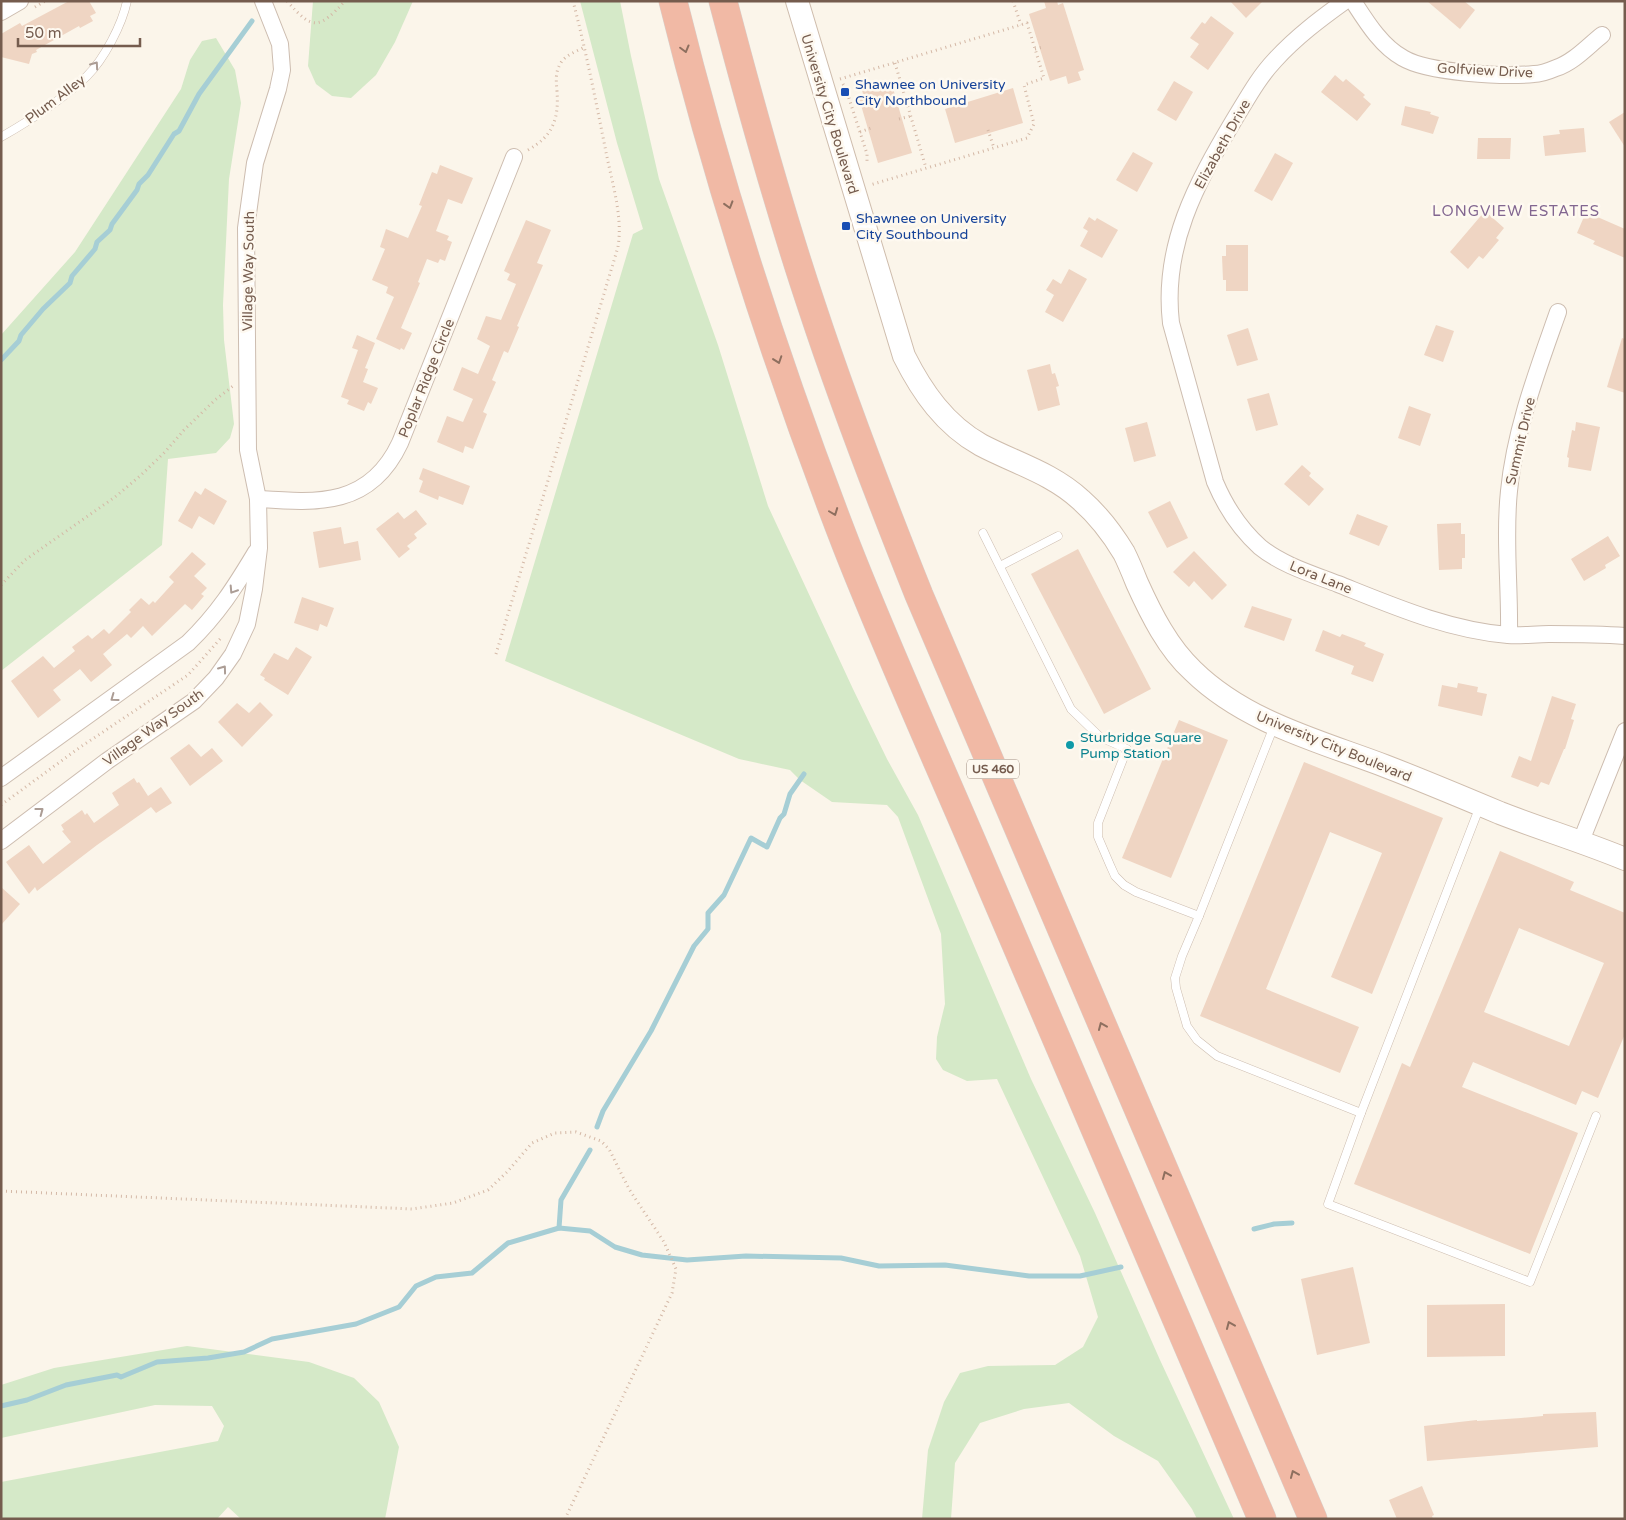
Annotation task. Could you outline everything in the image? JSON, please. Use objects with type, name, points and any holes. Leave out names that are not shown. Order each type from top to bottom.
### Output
[{"type":"highway","name":"US 460","points":[[673,1],[702,115],[749,271],[798,416],[845,540],[882,632],[1262,1519]]},
{"type":"highway","name":"US 460","points":[[723,1],[794,253],[873,479],[919,594],[1314,1519]]},
{"type":"main road","name":"University City Boulevard","points":[[797,1],[904,356],[922,389],[946,418],[970,438],[989,449],[1051,477],[1095,513],[1119,545],[1157,622],[1180,656],[1193,671],[1221,695],[1240,708],[1275,724],[1500,813],[1581,841],[1625,859]]},
{"type":"street","points":[[1,12],[20,1]]},
{"type":"street","name":"Village Way South","points":[[1,841],[107,761],[194,701],[216,678],[234,654],[247,624],[254,590],[259,548],[258,498],[248,450],[246,228],[255,163],[282,70],[280,44],[263,1]]},
{"type":"street","name":"Elizabeth Drive","points":[[1171,323],[1169,308],[1170,277],[1178,232],[1190,203],[1223,138],[1258,80],[1275,60],[1304,32],[1345,1]]},
{"type":"street","name":"Golfview Drive","points":[[1353,1],[1391,50],[1418,65],[1441,70],[1504,74],[1545,72],[1559,68],[1572,60],[1602,35]]},
{"type":"street","name":"Poplar Ridge Circle","points":[[258,498],[316,502],[331,500],[346,496],[368,484],[387,466],[394,456],[403,435],[514,157]]},
{"type":"street","name":"Summit Drive","points":[[1509,635],[1507,524],[1511,470],[1528,399],[1558,312]]},
{"type":"street","name":"Lora Lane","points":[[1171,323],[1215,482],[1224,504],[1237,524],[1261,547],[1293,567],[1381,601],[1456,627],[1509,635],[1594,634],[1625,636]]},
{"type":"street","points":[[1,778],[188,642],[209,622],[231,593],[259,548]]},
{"type":"street","points":[[1581,841],[1625,732]]},
{"type":"lane","name":"Plum Alley","points":[[1,137],[48,107],[87,75],[112,40],[125,13],[127,1]]},
{"type":"lane","points":[[983,533],[1071,709],[1100,737],[1128,749],[1098,823],[1098,837],[1115,876],[1124,885],[1136,892],[1199,916]]},
{"type":"lane","points":[[1000,566],[1058,536]]},
{"type":"lane","points":[[1275,724],[1182,956],[1176,978],[1176,988],[1187,1026],[1197,1040],[1218,1056],[1361,1113]]},
{"type":"lane","points":[[1481,804],[1361,1113],[1328,1204],[1530,1282],[1596,1116]]},
{"type":"path","points":[[286,1],[308,21],[319,24],[327,20],[344,1]]},
{"type":"path","points":[[496,654],[618,247],[620,233],[616,198],[585,47],[573,1]]},
{"type":"path","points":[[1013,1],[1021,25]]},
{"type":"path","points":[[840,80],[1027,23],[1044,78],[1024,85],[1034,124],[1027,138],[868,185]]},
{"type":"path","points":[[514,157],[537,145],[552,128],[558,110],[557,70],[562,61],[570,54],[585,47]]},
{"type":"path","points":[[1035,49],[1042,47]]},
{"type":"path","points":[[895,63],[926,168]]},
{"type":"path","points":[[899,120],[911,116]]},
{"type":"path","points":[[860,132],[871,128]]},
{"type":"path","points":[[988,130],[994,148]]},
{"type":"path","points":[[1,585],[25,560],[115,497],[140,476],[234,384],[248,383]]},
{"type":"path","points":[[1,1191],[412,1209],[453,1202],[488,1190],[507,1172],[532,1143],[555,1133],[576,1132],[601,1141],[609,1149],[629,1189],[664,1242],[676,1269],[672,1293],[565,1519]]},
{"type":"green space","points":[[313,1],[413,1],[395,42],[376,75],[351,98],[332,96],[316,84],[308,66]]},
{"type":"green space","points":[[580,1],[620,1],[659,179],[718,345],[768,506],[853,689],[887,759],[918,815],[1031,1079],[1095,1213],[1160,1360],[1234,1519],[1197,1519],[1158,1461],[1114,1436],[1069,1403],[1024,1409],[980,1423],[955,1463],[951,1519],[922,1519],[928,1450],[944,1402],[960,1373],[988,1366],[1055,1365],[1083,1347],[1098,1317],[1080,1256],[997,1079],[967,1081],[943,1070],[936,1059],[937,1037],[945,1004],[941,934],[898,817],[887,805],[832,802],[800,780],[790,770],[739,759],[505,661],[633,234],[643,229],[617,143]]},
{"type":"green space","points":[[216,38],[235,70],[241,103],[229,179],[223,305],[224,340],[234,424],[230,438],[216,453],[168,459],[162,545],[1,671],[1,335],[75,252],[181,89],[190,60],[202,41]]},
{"type":"green space","points":[[187,1346],[309,1362],[354,1378],[379,1402],[399,1447],[385,1519],[241,1519],[228,1507],[217,1519],[1,1519],[1,1482],[218,1441],[224,1426],[212,1406],[155,1405],[1,1438],[1,1385],[54,1368]]},
{"type":"building","points":[[69,1],[89,1],[96,13],[90,16],[93,21],[80,28],[79,26],[36,50],[37,52],[32,54],[29,64],[1,57],[1,34],[20,23],[22,26]]},
{"type":"building","points":[[1044,1],[1057,1],[1058,5],[1063,3],[1084,70],[1078,72],[1081,80],[1068,84],[1066,76],[1050,81],[1029,14],[1046,8]]},
{"type":"building","points":[[1230,1],[1263,1],[1246,18]]},
{"type":"building","points":[[1427,1],[1464,1],[1475,10],[1460,29]]},
{"type":"building","points":[[1211,16],[1234,33],[1208,70],[1190,57],[1199,44],[1190,38],[1202,22],[1205,24]]},
{"type":"building","points":[[1335,75],[1343,82],[1346,79],[1365,95],[1363,97],[1371,104],[1357,121],[1321,92]]},
{"type":"building","points":[[1174,81],[1193,92],[1176,121],[1157,110]]},
{"type":"building","points":[[873,83],[875,90],[892,85],[912,153],[878,163],[858,95],[863,94],[861,86]]},
{"type":"building","points":[[1013,88],[1023,123],[955,143],[945,109]]},
{"type":"building","points":[[1405,106],[1431,112],[1430,114],[1439,117],[1433,134],[1401,125]]},
{"type":"building","points":[[1625,112],[1625,147],[1609,122]]},
{"type":"building","points":[[1584,128],[1586,152],[1545,156],[1543,136],[1560,134],[1559,130]]},
{"type":"building","points":[[1478,138],[1511,138],[1510,159],[1477,159]]},
{"type":"building","points":[[1133,152],[1153,163],[1137,192],[1116,180]]},
{"type":"building","points":[[1275,153],[1293,163],[1272,201],[1254,191]]},
{"type":"building","points":[[440,165],[473,178],[462,204],[448,199],[436,231],[449,236],[447,240],[452,242],[445,261],[440,259],[438,263],[427,259],[418,282],[420,283],[401,328],[412,333],[404,350],[401,348],[400,350],[376,339],[394,297],[386,293],[388,287],[372,280],[385,249],[380,247],[386,229],[408,238],[422,206],[419,205],[432,172],[437,174]]},
{"type":"building","points":[[1485,211],[1504,228],[1496,238],[1499,240],[1483,259],[1479,256],[1468,269],[1450,252]]},
{"type":"building","points":[[1586,212],[1625,229],[1625,258],[1593,244],[1595,241],[1577,233]]},
{"type":"building","points":[[1089,217],[1095,221],[1097,218],[1118,230],[1102,258],[1080,246],[1088,231],[1083,228]]},
{"type":"building","points":[[526,220],[551,230],[537,263],[543,265],[517,326],[519,327],[508,353],[504,351],[492,380],[496,382],[483,412],[487,414],[473,449],[465,446],[463,453],[437,442],[447,416],[463,422],[473,399],[453,390],[462,367],[478,374],[490,346],[477,339],[486,316],[501,320],[516,284],[507,280],[510,274],[504,271]]},
{"type":"building","points":[[1226,245],[1248,245],[1248,291],[1226,291],[1226,280],[1223,280],[1222,256],[1226,256]]},
{"type":"building","points":[[1069,269],[1087,279],[1063,322],[1045,312],[1054,295],[1046,290],[1053,279],[1061,284]]},
{"type":"building","points":[[1436,325],[1454,331],[1443,362],[1424,355]]},
{"type":"building","points":[[1248,328],[1258,360],[1237,366],[1227,335]]},
{"type":"building","points":[[357,335],[375,343],[365,368],[368,369],[363,382],[378,388],[371,404],[368,402],[364,411],[347,404],[349,400],[341,397],[358,350],[352,348]]},
{"type":"building","points":[[1622,338],[1625,339],[1625,393],[1607,387]]},
{"type":"building","points":[[1050,364],[1052,374],[1055,373],[1059,386],[1056,387],[1060,405],[1038,411],[1027,370]]},
{"type":"building","points":[[1269,393],[1278,425],[1256,431],[1247,399]]},
{"type":"building","points":[[1409,406],[1431,414],[1420,446],[1398,438]]},
{"type":"building","points":[[1147,422],[1156,456],[1134,462],[1125,428]]},
{"type":"building","points":[[1576,422],[1600,427],[1591,471],[1568,467],[1569,458],[1567,457],[1572,430],[1575,431]]},
{"type":"building","points":[[1302,465],[1311,473],[1309,476],[1324,489],[1309,506],[1284,484]]},
{"type":"building","points":[[423,468],[470,486],[463,505],[439,496],[438,500],[419,492],[423,481],[419,479]]},
{"type":"building","points":[[205,488],[227,501],[214,525],[199,516],[192,529],[178,521],[195,491],[201,495]]},
{"type":"building","points":[[1170,501],[1188,538],[1167,548],[1148,512]]},
{"type":"building","points":[[416,510],[427,524],[414,534],[417,538],[407,546],[410,549],[399,558],[376,529],[398,512],[404,519]]},
{"type":"building","points":[[1357,514],[1388,526],[1379,546],[1349,534]]},
{"type":"building","points":[[1461,523],[1461,534],[1465,534],[1465,558],[1462,558],[1462,569],[1439,570],[1437,524]]},
{"type":"building","points":[[341,527],[344,544],[358,541],[361,560],[319,568],[313,532]]},
{"type":"building","points":[[1608,536],[1620,556],[1605,565],[1606,568],[1584,581],[1571,559]]},
{"type":"building","points":[[1078,549],[1151,689],[1104,714],[1031,574]]},
{"type":"building","points":[[1194,551],[1227,585],[1212,600],[1194,581],[1189,587],[1173,572]]},
{"type":"building","points":[[192,552],[206,564],[194,576],[207,588],[201,594],[204,596],[192,610],[185,604],[152,636],[143,626],[131,638],[127,634],[103,654],[112,665],[91,682],[80,669],[53,690],[61,700],[38,718],[11,681],[43,656],[54,668],[75,651],[72,647],[88,635],[92,639],[104,629],[109,634],[131,612],[129,610],[141,598],[149,605],[153,601],[155,603],[174,582],[169,577]]},
{"type":"building","points":[[302,597],[334,608],[327,627],[320,624],[318,631],[294,623]]},
{"type":"building","points":[[1252,606],[1292,619],[1284,641],[1244,627]]},
{"type":"building","points":[[1323,630],[1340,637],[1342,634],[1366,643],[1364,646],[1384,654],[1373,682],[1351,674],[1354,666],[1315,651]]},
{"type":"building","points":[[296,647],[312,657],[288,695],[264,680],[265,678],[260,675],[274,653],[288,660]]},
{"type":"building","points":[[1458,683],[1478,687],[1477,692],[1487,694],[1482,716],[1438,706],[1442,685],[1457,688]]},
{"type":"building","points":[[1552,696],[1576,704],[1571,719],[1574,720],[1565,749],[1549,785],[1541,782],[1538,787],[1511,777],[1519,756],[1531,761]]},
{"type":"building","points":[[260,702],[273,715],[242,747],[218,722],[237,703],[249,713]]},
{"type":"building","points":[[1179,720],[1228,740],[1171,878],[1122,858]]},
{"type":"building","points":[[189,744],[201,757],[212,748],[223,761],[190,786],[170,758]]},
{"type":"building","points":[[1304,762],[1443,818],[1372,994],[1331,977],[1382,853],[1330,832],[1266,989],[1359,1027],[1340,1073],[1200,1016]]},
{"type":"building","points":[[134,778],[148,796],[161,787],[172,803],[156,813],[151,807],[37,891],[35,887],[29,894],[6,862],[29,845],[43,864],[71,842],[62,831],[64,830],[61,825],[82,810],[85,815],[87,813],[94,823],[119,805],[112,793]]},
{"type":"building","points":[[1500,851],[1574,882],[1570,890],[1625,913],[1625,1034],[1598,1098],[1582,1091],[1576,1105],[1473,1062],[1462,1087],[1578,1133],[1530,1254],[1354,1184],[1402,1063],[1410,1067]],"holes":[[[1519,928],[1604,963],[1569,1046],[1484,1012]]]},
{"type":"building","points":[[1,887],[20,904],[1,925]]},
{"type":"building","points":[[1353,1267],[1370,1343],[1317,1355],[1301,1279]]},
{"type":"building","points":[[1505,1304],[1505,1356],[1427,1357],[1427,1305]]},
{"type":"building","points":[[1596,1412],[1598,1447],[1427,1461],[1424,1426],[1477,1420],[1543,1416],[1543,1414]]},
{"type":"building","points":[[1422,1486],[1434,1515],[1432,1516],[1433,1519],[1397,1519],[1389,1500]]},
{"type":"waterway","points":[[1,360],[19,341],[21,335],[43,309],[70,283],[72,276],[95,249],[97,242],[110,230],[112,224],[137,190],[139,184],[148,175],[174,134],[179,131],[199,94],[252,21]]},
{"type":"waterway","points":[[597,1127],[603,1111],[651,1031],[694,946],[708,929],[708,913],[724,895],[751,838],[767,847],[780,818],[784,814],[790,794],[804,774]]},
{"type":"waterway","points":[[559,1228],[561,1200],[590,1150]]},
{"type":"waterway","points":[[1254,1229],[1274,1224],[1292,1223]]},
{"type":"waterway","points":[[1,1406],[27,1400],[66,1385],[117,1375],[121,1377],[157,1362],[208,1358],[244,1352],[272,1339],[356,1324],[399,1307],[416,1286],[436,1277],[472,1273],[508,1243],[559,1228],[590,1231],[615,1247],[642,1255],[687,1260],[746,1256],[841,1258],[879,1266],[945,1265],[1029,1276],[1080,1276],[1121,1267]]},
{"type":"place","name":"Shawnee on University City Northbound","points":[[845,92]]},
{"type":"place","name":"Shawnee on University City Southbound","points":[[846,226]]},
{"type":"place","name":"Sturbridge Square Pump Station","points":[[1070,745]]},
{"type":"district","name":"LONGVIEW ESTATES","points":[[1516,211]]}]
